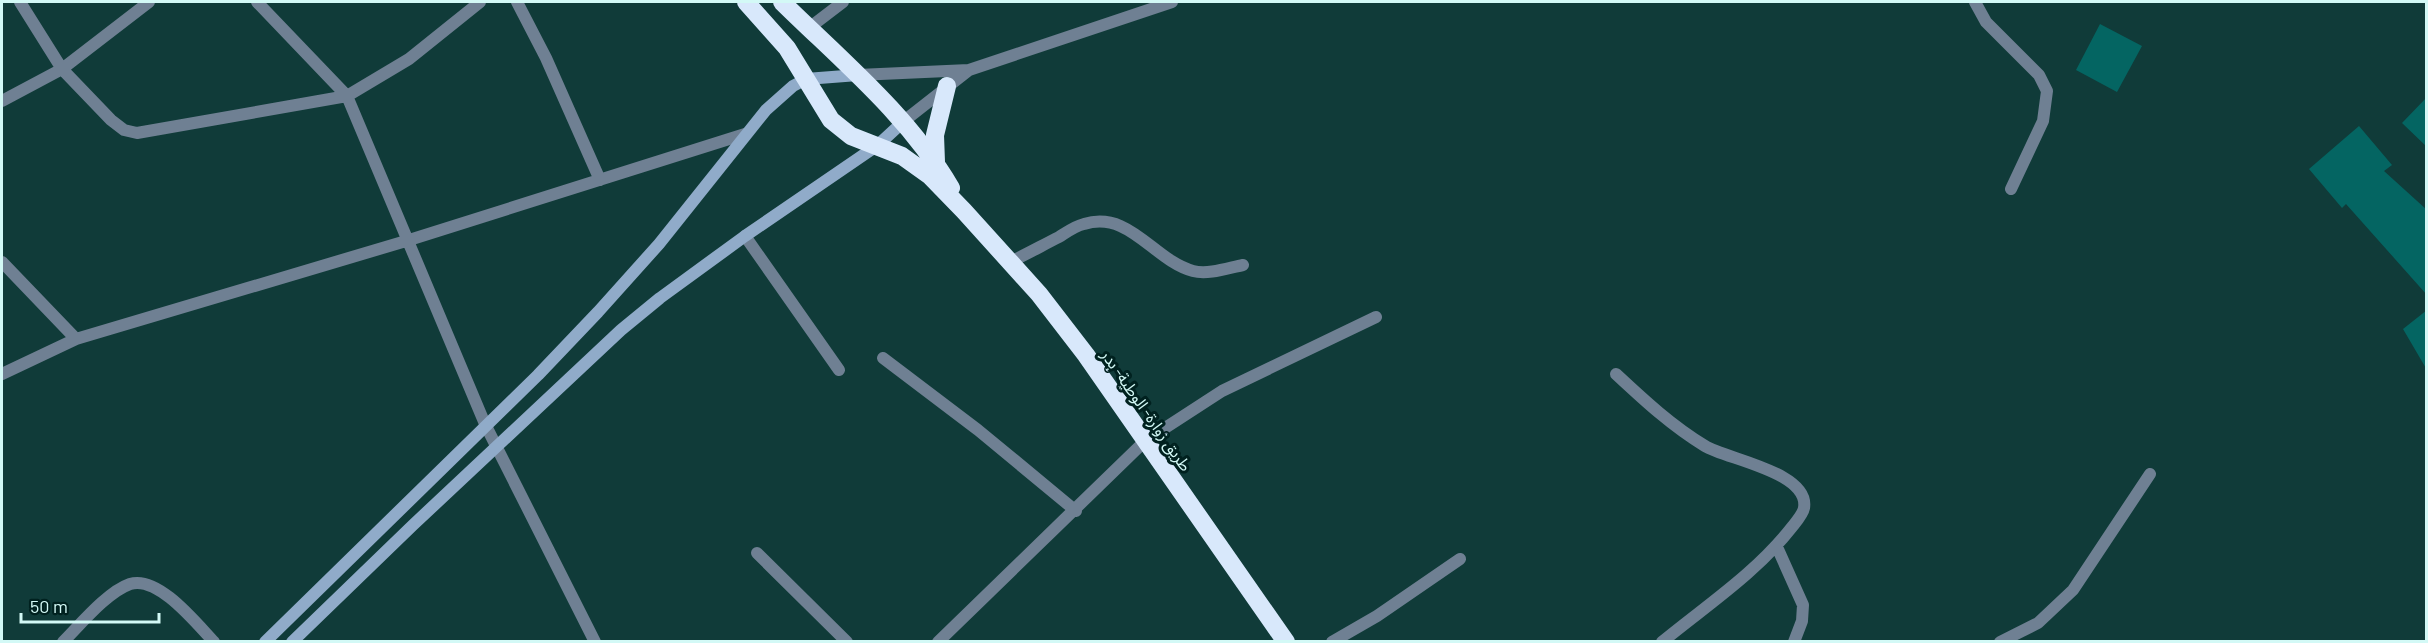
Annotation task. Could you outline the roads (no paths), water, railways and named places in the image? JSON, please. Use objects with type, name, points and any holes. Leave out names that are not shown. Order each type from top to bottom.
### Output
[{"type":"highway","points":[[746,2],[788,48],[831,120],[851,136],[902,156],[920,169],[964,211]]},
{"type":"highway","points":[[782,2],[904,121],[936,162],[964,211]]},
{"type":"highway","points":[[936,162],[935,135],[947,86]]},
{"type":"highway","name":"طريق زوارة- الوطية- بدر","points":[[964,211],[1056,316],[1145,441],[1278,638]]},
{"type":"street","points":[[20,2],[62,69],[111,120],[124,130],[136,133],[347,96],[409,59],[480,2]]},
{"type":"street","points":[[2,101],[62,69],[149,2]]},
{"type":"street","points":[[257,2],[347,96],[484,424],[595,642]]},
{"type":"street","points":[[517,2],[546,58],[600,180]]},
{"type":"street","points":[[809,28],[843,2]]},
{"type":"street","points":[[265,642],[484,424],[538,375],[606,304],[659,244],[745,134],[779,97],[806,79],[969,70],[1172,2]]},
{"type":"street","points":[[1975,2],[1986,22],[2039,75],[2047,91],[2043,121],[2011,189]]},
{"type":"street","points":[[292,642],[412,525],[621,330],[660,298],[745,236],[878,145],[904,121],[969,70]]},
{"type":"street","points":[[2,374],[76,339],[406,241],[745,134]]},
{"type":"street","points":[[1010,262],[1083,224],[1103,222],[1118,224],[1134,232],[1176,265],[1196,272],[1243,265]]},
{"type":"street","points":[[745,236],[839,370]]},
{"type":"street","points":[[2,262],[76,339]]},
{"type":"street","points":[[938,642],[1145,441],[1222,391],[1376,317]]},
{"type":"street","points":[[883,358],[978,430],[1076,510]]},
{"type":"street","points":[[1616,374],[1658,414],[1682,432],[1708,448],[1739,458],[1782,477],[1799,490],[1803,497],[1804,507],[1800,517],[1777,547],[1662,642]]},
{"type":"street","points":[[2000,642],[2038,623],[2073,590],[2150,474]]},
{"type":"street","points":[[1777,547],[1803,605],[1802,621],[1794,642]]},
{"type":"street","points":[[757,553],[847,642]]},
{"type":"street","points":[[1332,642],[1377,616],[1460,559]]},
{"type":"street","points":[[63,642],[115,593],[131,584],[149,585],[168,596],[214,642]]}]
